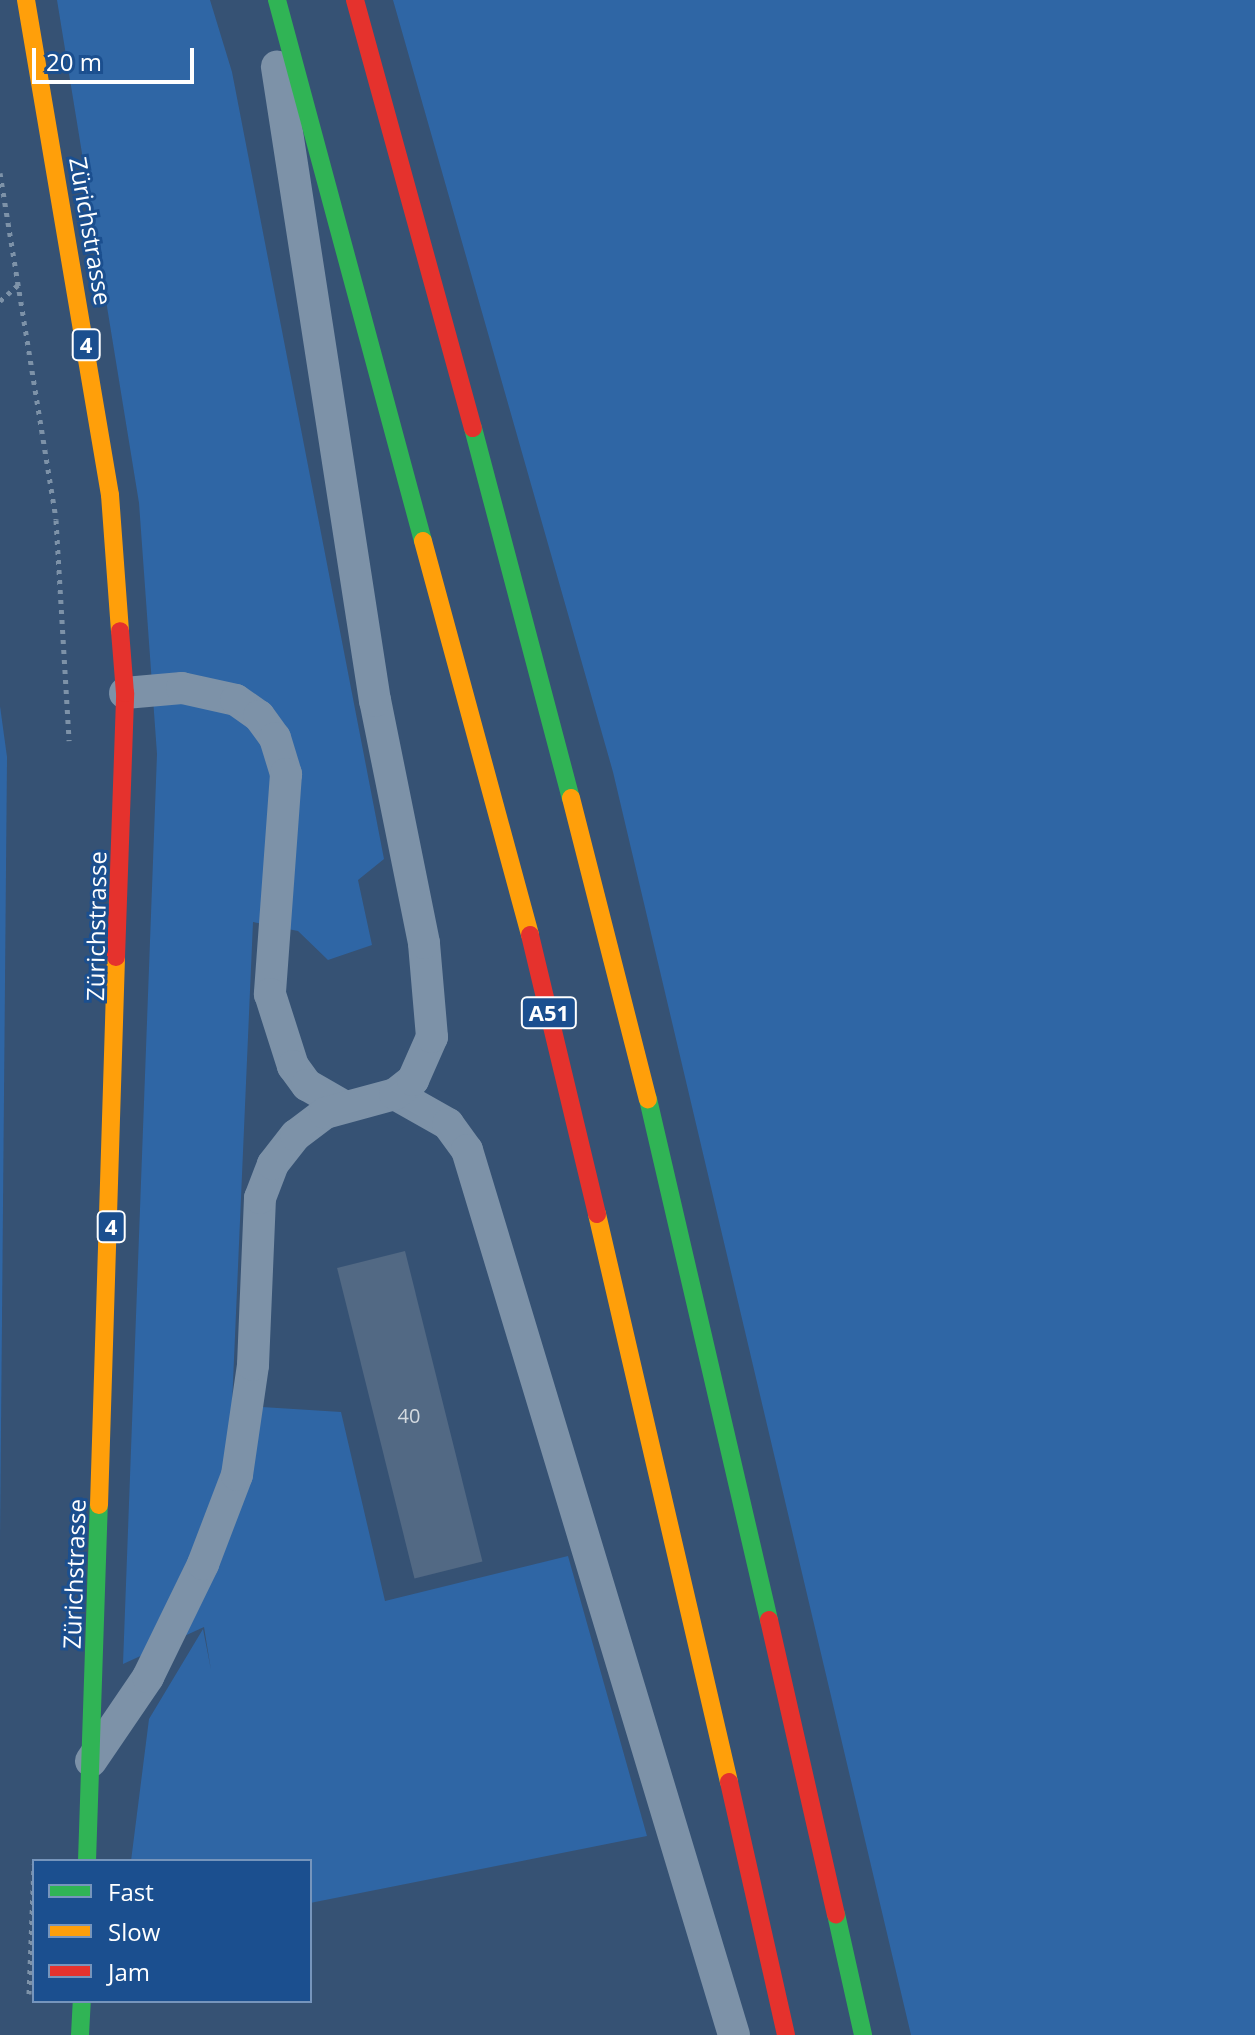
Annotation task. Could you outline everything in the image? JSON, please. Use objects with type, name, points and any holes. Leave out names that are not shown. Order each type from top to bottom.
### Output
[{"type":"main road","name":"Zürichstrasse","points":[[26,0],[110,495],[125,693],[87,1859]]},
{"type":"main road","name":"A51","points":[[277,0],[526,920],[662,1483],[786,2035]]},
{"type":"main road","points":[[355,0],[521,600],[669,1181],[863,2035]]},
{"type":"main road","points":[[80,2035],[82,2003]]},
{"type":"lane","points":[[91,1761],[148,1677],[203,1564],[237,1475],[253,1365],[260,1198],[273,1164],[296,1135],[342,1105],[395,1094],[420,1070],[432,1037],[424,943],[368,655],[267,0]]},
{"type":"lane","points":[[125,693],[182,688],[236,700],[259,716],[275,738],[286,774],[270,994],[293,1066],[307,1085],[342,1105]]},
{"type":"lane","points":[[395,1094],[448,1124],[467,1150],[734,2035]]},
{"type":"path","points":[[0,173],[56,520],[71,758]]},
{"type":"path","points":[[0,301],[18,284]]},
{"type":"path","points":[[29,2004],[32,1920]]},
{"type":"shaded area","points":[[57,0],[210,0],[232,72],[384,859],[358,880],[372,945],[328,960],[298,931],[253,922],[232,1405],[341,1412],[385,1601],[568,1556],[647,1836],[312,1903],[312,1859],[131,1859],[149,1719],[203,1629],[211,1670],[204,1627],[123,1664],[157,754],[139,503]]},
{"type":"shaded area","points":[[393,0],[1255,0],[1255,2035],[911,2035],[613,772]]},
{"type":"shaded area","points":[[0,706],[7,757],[0,1541]]},
{"type":"building","points":[[405,1251],[482,1561],[414,1578],[337,1268]]},
{"type":"traffic: fast","points":[[277,0],[423,541]]},
{"type":"traffic: fast","points":[[473,428],[571,798]]},
{"type":"traffic: fast","points":[[648,1099],[769,1620]]},
{"type":"traffic: fast","points":[[87,1859],[99,1505]]},
{"type":"traffic: fast","points":[[836,1914],[863,2035]]},
{"type":"traffic: fast","points":[[80,2035],[82,2003]]},
{"type":"traffic: slow","points":[[26,0],[110,495],[120,631]]},
{"type":"traffic: slow","points":[[423,541],[530,935]]},
{"type":"traffic: slow","points":[[571,798],[648,1099]]},
{"type":"traffic: slow","points":[[99,1505],[116,957]]},
{"type":"traffic: slow","points":[[597,1214],[729,1782]]},
{"type":"traffic: jam","points":[[355,0],[473,428]]},
{"type":"traffic: jam","points":[[116,957],[125,693],[120,631]]},
{"type":"traffic: jam","points":[[530,935],[597,1214]]},
{"type":"traffic: jam","points":[[769,1620],[836,1914]]},
{"type":"traffic: jam","points":[[729,1782],[786,2035]]}]
